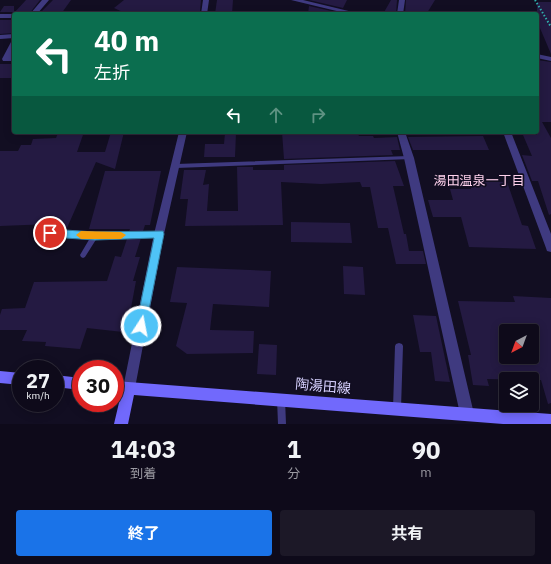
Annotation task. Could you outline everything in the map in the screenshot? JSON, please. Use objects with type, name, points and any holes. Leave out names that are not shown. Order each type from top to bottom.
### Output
[{"type":"main road","points":[[0,377],[12,378]]},
{"type":"main road","name":"陶湯田線","points":[[124,388],[551,421]]},
{"type":"main road","points":[[121,424],[129,388]]},
{"type":"street","points":[[35,12],[46,0]]},
{"type":"street","points":[[204,12],[206,0]]},
{"type":"street","points":[[294,0],[349,12]]},
{"type":"street","points":[[400,12],[402,0]]},
{"type":"street","points":[[0,16],[12,16]]},
{"type":"street","points":[[0,37],[12,36]]},
{"type":"street","points":[[12,48],[6,59],[12,59]]},
{"type":"street","points":[[539,56],[551,59]]},
{"type":"street","points":[[129,388],[160,234],[183,134]]},
{"type":"street","points":[[402,134],[409,158],[467,414]]},
{"type":"street","points":[[508,134],[551,248]]},
{"type":"lane","points":[[176,166],[409,158]]},
{"type":"lane","points":[[50,233],[95,236],[160,234]]},
{"type":"lane","points":[[83,255],[95,236]]},
{"type":"lane","points":[[397,408],[399,346]]},
{"type":"lane","points":[[281,399],[282,424]]},
{"type":"path","points":[[535,0],[551,27]]},
{"type":"building","points":[[26,0],[40,0],[31,12],[15,12]]},
{"type":"building","points":[[53,0],[71,0],[62,12],[41,12]]},
{"type":"building","points":[[124,0],[201,0],[200,11],[123,12],[114,8]]},
{"type":"building","points":[[217,0],[233,0],[232,12],[215,12]]},
{"type":"building","points":[[309,0],[347,0],[343,8]]},
{"type":"building","points":[[391,0],[397,0],[396,12],[384,12]]},
{"type":"building","points":[[406,0],[435,0],[428,12],[405,12]]},
{"type":"building","points":[[537,2],[551,2],[551,54],[539,26],[539,12],[537,12]]},
{"type":"building","points":[[4,6],[14,6],[14,12],[0,12]]},
{"type":"building","points":[[309,6],[336,12],[308,12]]},
{"type":"building","points":[[0,20],[12,20],[12,33],[0,34]]},
{"type":"building","points":[[539,60],[551,62],[551,122],[542,122],[551,138],[551,214],[549,215],[538,181],[532,181],[522,155],[532,156],[523,135],[539,134]]},
{"type":"building","points":[[0,64],[12,64],[12,78],[0,78]]},
{"type":"building","points":[[58,134],[83,134],[77,152],[105,152],[110,134],[124,134],[115,169],[96,162],[67,228],[49,228],[51,224],[0,226],[0,151],[18,151],[21,145],[31,145],[33,139],[56,138]]},
{"type":"building","points":[[225,134],[236,134],[235,157],[204,157],[205,144],[224,144]]},
{"type":"building","points":[[282,134],[358,134],[359,136],[373,136],[374,138],[397,137],[400,150],[391,150],[393,155],[284,159]]},
{"type":"building","points":[[483,136],[489,150],[413,150],[408,137]]},
{"type":"building","points":[[395,161],[404,186],[393,186],[409,251],[423,251],[426,264],[396,264],[388,228],[378,228],[370,187],[362,187],[360,182],[321,184],[281,182],[283,225],[185,226],[188,199],[180,199],[184,170],[206,170],[203,185],[209,184],[207,211],[238,211],[237,167],[253,167],[253,170],[284,170],[284,165]]},
{"type":"building","points":[[105,171],[161,171],[150,225],[145,225],[143,231],[129,231],[130,229],[89,229]]},
{"type":"building","points":[[469,181],[507,182],[522,225],[528,226],[536,249],[469,247],[461,217],[433,217],[428,200],[453,200],[450,189],[471,189]]},
{"type":"building","points":[[291,222],[350,223],[352,243],[291,242]]},
{"type":"building","points":[[141,238],[135,257],[140,257],[133,281],[136,281],[131,308],[123,332],[87,328],[80,349],[45,346],[46,342],[22,341],[27,330],[0,330],[0,315],[2,309],[25,308],[34,282],[107,281],[115,256],[121,257],[127,239]]},
{"type":"building","points":[[343,266],[363,267],[365,295],[344,294]]},
{"type":"building","points":[[177,267],[271,271],[269,307],[213,304],[210,330],[254,331],[253,353],[187,354],[176,346],[187,303],[170,302]]},
{"type":"building","points":[[513,296],[551,298],[551,403],[548,404],[541,380],[539,380],[539,372],[499,372],[499,379],[487,379],[489,386],[473,385],[468,355],[471,355],[458,301],[515,302]]},
{"type":"building","points":[[413,315],[436,316],[450,382],[435,381],[431,352],[420,352]]},
{"type":"building","points":[[259,344],[277,345],[276,375],[257,374]]},
{"type":"slow traffic","points":[[81,235],[121,235]]},
{"type":"district","name":"湯田温泉一丁目","points":[[479,180]]},
{"type":"route","points":[[50,233],[95,236],[160,234],[141,326]]}]
